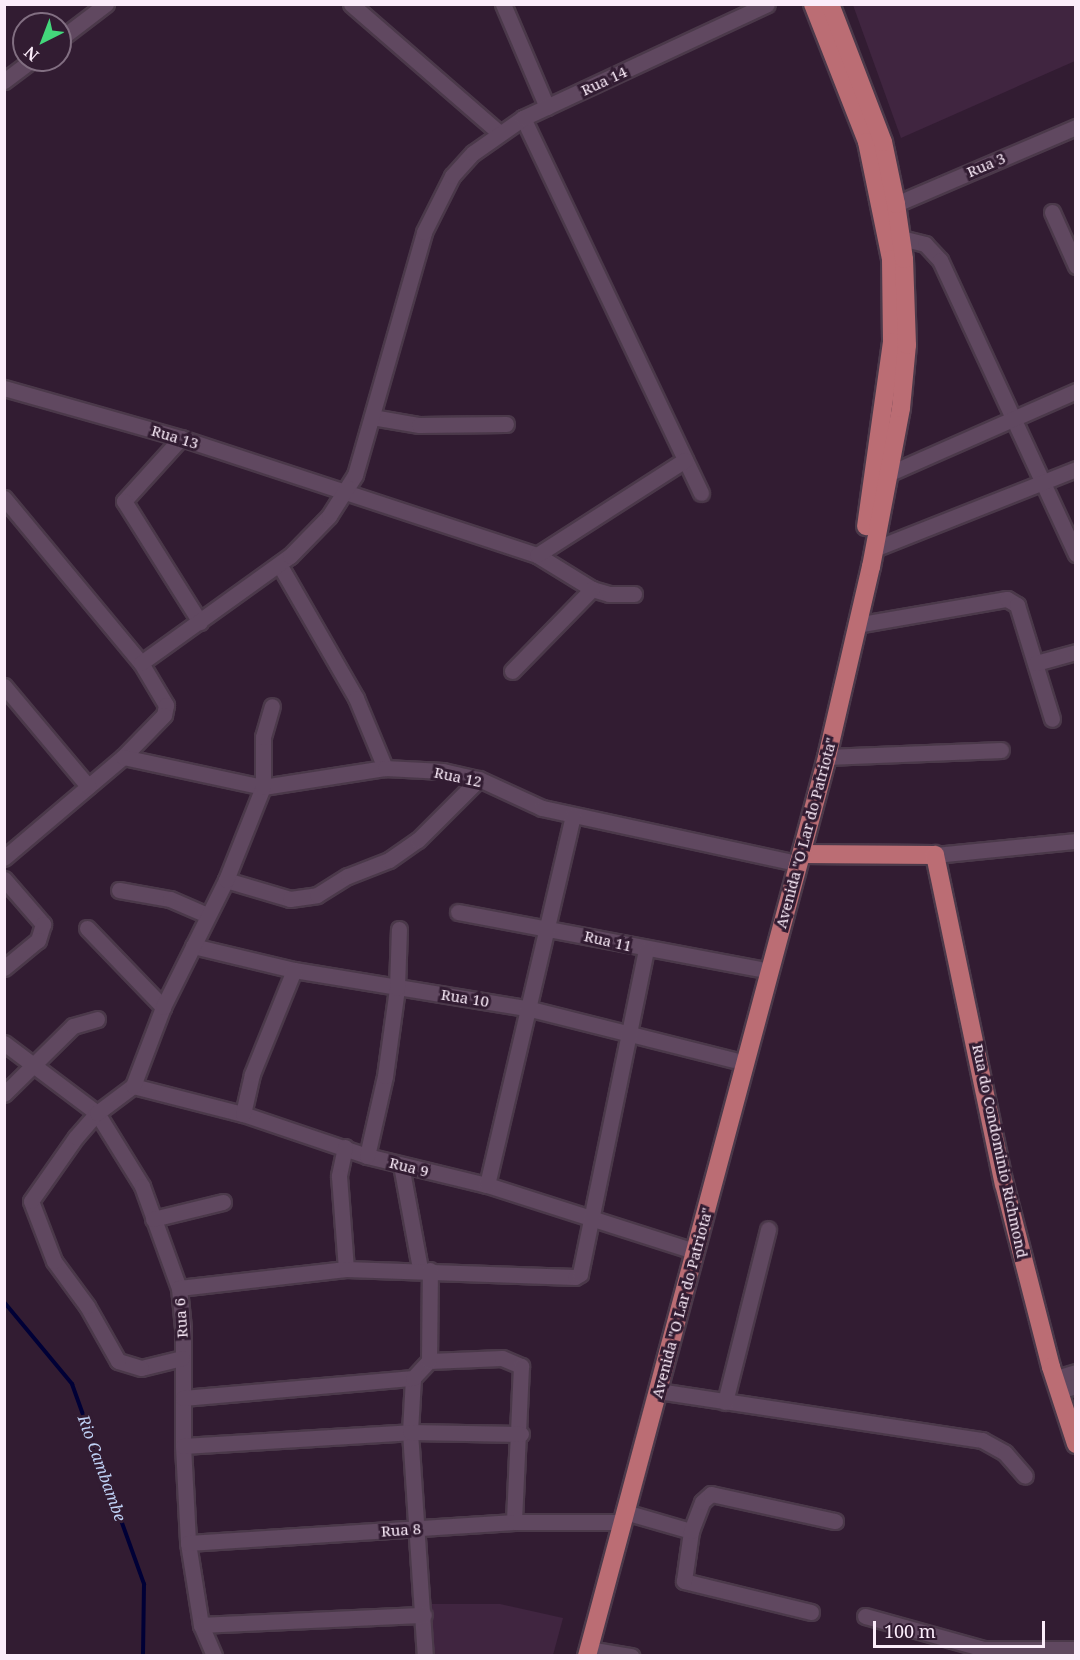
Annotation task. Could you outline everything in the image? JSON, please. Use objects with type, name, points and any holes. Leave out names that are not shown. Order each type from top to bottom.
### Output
[{"type":"main road","name":"Avenida \"O Lar do Patriota\"","points":[[619,1517],[658,1391],[794,857],[857,576],[880,441],[893,311],[891,259],[867,142],[813,4]]},
{"type":"main road","name":"Avenida \"O Lar do Patriota\"","points":[[584,1653],[734,1060],[759,969],[827,757],[874,549],[901,408],[907,345],[901,238],[896,204],[879,131],[830,4]]},
{"type":"main road","points":[[794,857],[935,855]]},
{"type":"main road","name":"Rua do Condominio Richmond","points":[[935,855],[1005,1184],[1067,1378],[1076,1444]]},
{"type":"street","points":[[72,30],[106,4]]},
{"type":"street","points":[[351,4],[498,132]]},
{"type":"street","points":[[503,4],[547,107]]},
{"type":"street","name":"Rua 14","points":[[141,663],[279,564],[311,537],[355,475],[424,232],[453,176],[498,132],[523,118],[767,4]]},
{"type":"street","points":[[523,118],[701,493]]},
{"type":"street","name":"Rua 3","points":[[896,204],[1076,126]]},
{"type":"street","points":[[1052,212],[1076,266]]},
{"type":"street","points":[[901,238],[925,244],[940,260],[1012,421],[1076,554]]},
{"type":"street","name":"Rua 13","points":[[4,388],[181,438],[537,555],[592,589]]},
{"type":"street","points":[[888,474],[1076,391]]},
{"type":"street","points":[[372,417],[419,425],[506,424]]},
{"type":"street","points":[[181,438],[124,501],[200,622]]},
{"type":"street","points":[[537,555],[685,460]]},
{"type":"street","points":[[874,549],[1076,469]]},
{"type":"street","points":[[4,498],[141,663],[166,705],[164,715],[123,757],[4,858]]},
{"type":"street","points":[[279,564],[351,688],[385,768]]},
{"type":"street","points":[[512,671],[592,589],[609,594],[634,594]]},
{"type":"street","points":[[856,625],[1007,599],[1017,605],[1052,719]]},
{"type":"street","points":[[1036,663],[1076,652]]},
{"type":"street","points":[[4,686],[88,786]]},
{"type":"street","points":[[182,1358],[141,1368],[118,1361],[87,1306],[54,1261],[32,1208],[40,1183],[97,1113],[133,1086],[163,1007],[226,880],[263,787],[263,737],[272,706]]},
{"type":"street","points":[[827,757],[1001,750]]},
{"type":"street","name":"Rua 12","points":[[123,757],[263,787],[385,768],[443,771],[479,779],[542,808],[573,816],[794,857]]},
{"type":"street","points":[[226,880],[290,899],[317,895],[348,876],[389,860],[418,840],[479,779]]},
{"type":"street","points":[[487,1185],[531,1009],[573,816]]},
{"type":"street","points":[[935,855],[1075,843]]},
{"type":"street","points":[[4,879],[43,924],[38,940],[4,968]]},
{"type":"street","points":[[119,890],[170,899],[207,915]]},
{"type":"street","name":"Rua 11","points":[[458,912],[549,927],[646,950],[759,969]]},
{"type":"street","points":[[87,928],[163,1007]]},
{"type":"street","points":[[367,1156],[385,1076],[397,988],[399,929]]},
{"type":"street","name":"Rua 10","points":[[193,946],[294,970],[531,1009],[734,1060]]},
{"type":"street","points":[[178,1288],[346,1269],[575,1277],[582,1270],[588,1220],[646,950]]},
{"type":"street","points":[[243,1113],[252,1074],[294,970]]},
{"type":"street","points":[[4,1094],[73,1026],[97,1019]]},
{"type":"street","name":"Rua 6","points":[[4,1043],[97,1113],[132,1167],[178,1288],[188,1543],[201,1625],[214,1656]]},
{"type":"street","name":"Rua 9","points":[[133,1086],[243,1113],[367,1156],[487,1185],[588,1220],[685,1248]]},
{"type":"street","points":[[345,1147],[339,1176],[346,1269]]},
{"type":"street","points":[[401,1165],[425,1270],[429,1361]]},
{"type":"street","points":[[153,1219],[223,1202]]},
{"type":"street","points":[[725,1402],[768,1229]]},
{"type":"street","points":[[425,1656],[419,1529],[410,1432],[413,1378],[429,1361],[502,1358],[516,1362],[523,1372],[514,1522]]},
{"type":"street","points":[[183,1398],[413,1378]]},
{"type":"street","points":[[658,1391],[982,1440],[1005,1452],[1025,1476]]},
{"type":"street","points":[[183,1446],[410,1432],[521,1434]]},
{"type":"street","points":[[811,1612],[684,1581],[691,1531],[702,1502],[711,1494],[835,1521]]},
{"type":"street","name":"Rua 8","points":[[188,1543],[619,1517],[691,1531]]},
{"type":"street","points":[[201,1625],[424,1615]]},
{"type":"street","points":[[865,1616],[985,1652],[1075,1649]]},
{"type":"street","points":[[1063,1656],[1075,1649]]},
{"type":"street","points":[[584,1653],[631,1656]]},
{"type":"shaded area","points":[[853,5],[1075,5],[1075,61],[901,138]]},
{"type":"shaded area","points":[[432,1604],[500,1604],[563,1618],[553,1655],[433,1655]]},
{"type":"waterway","name":"Rio Cambambe","points":[[4,1302],[72,1384],[144,1584],[143,1656]]}]
